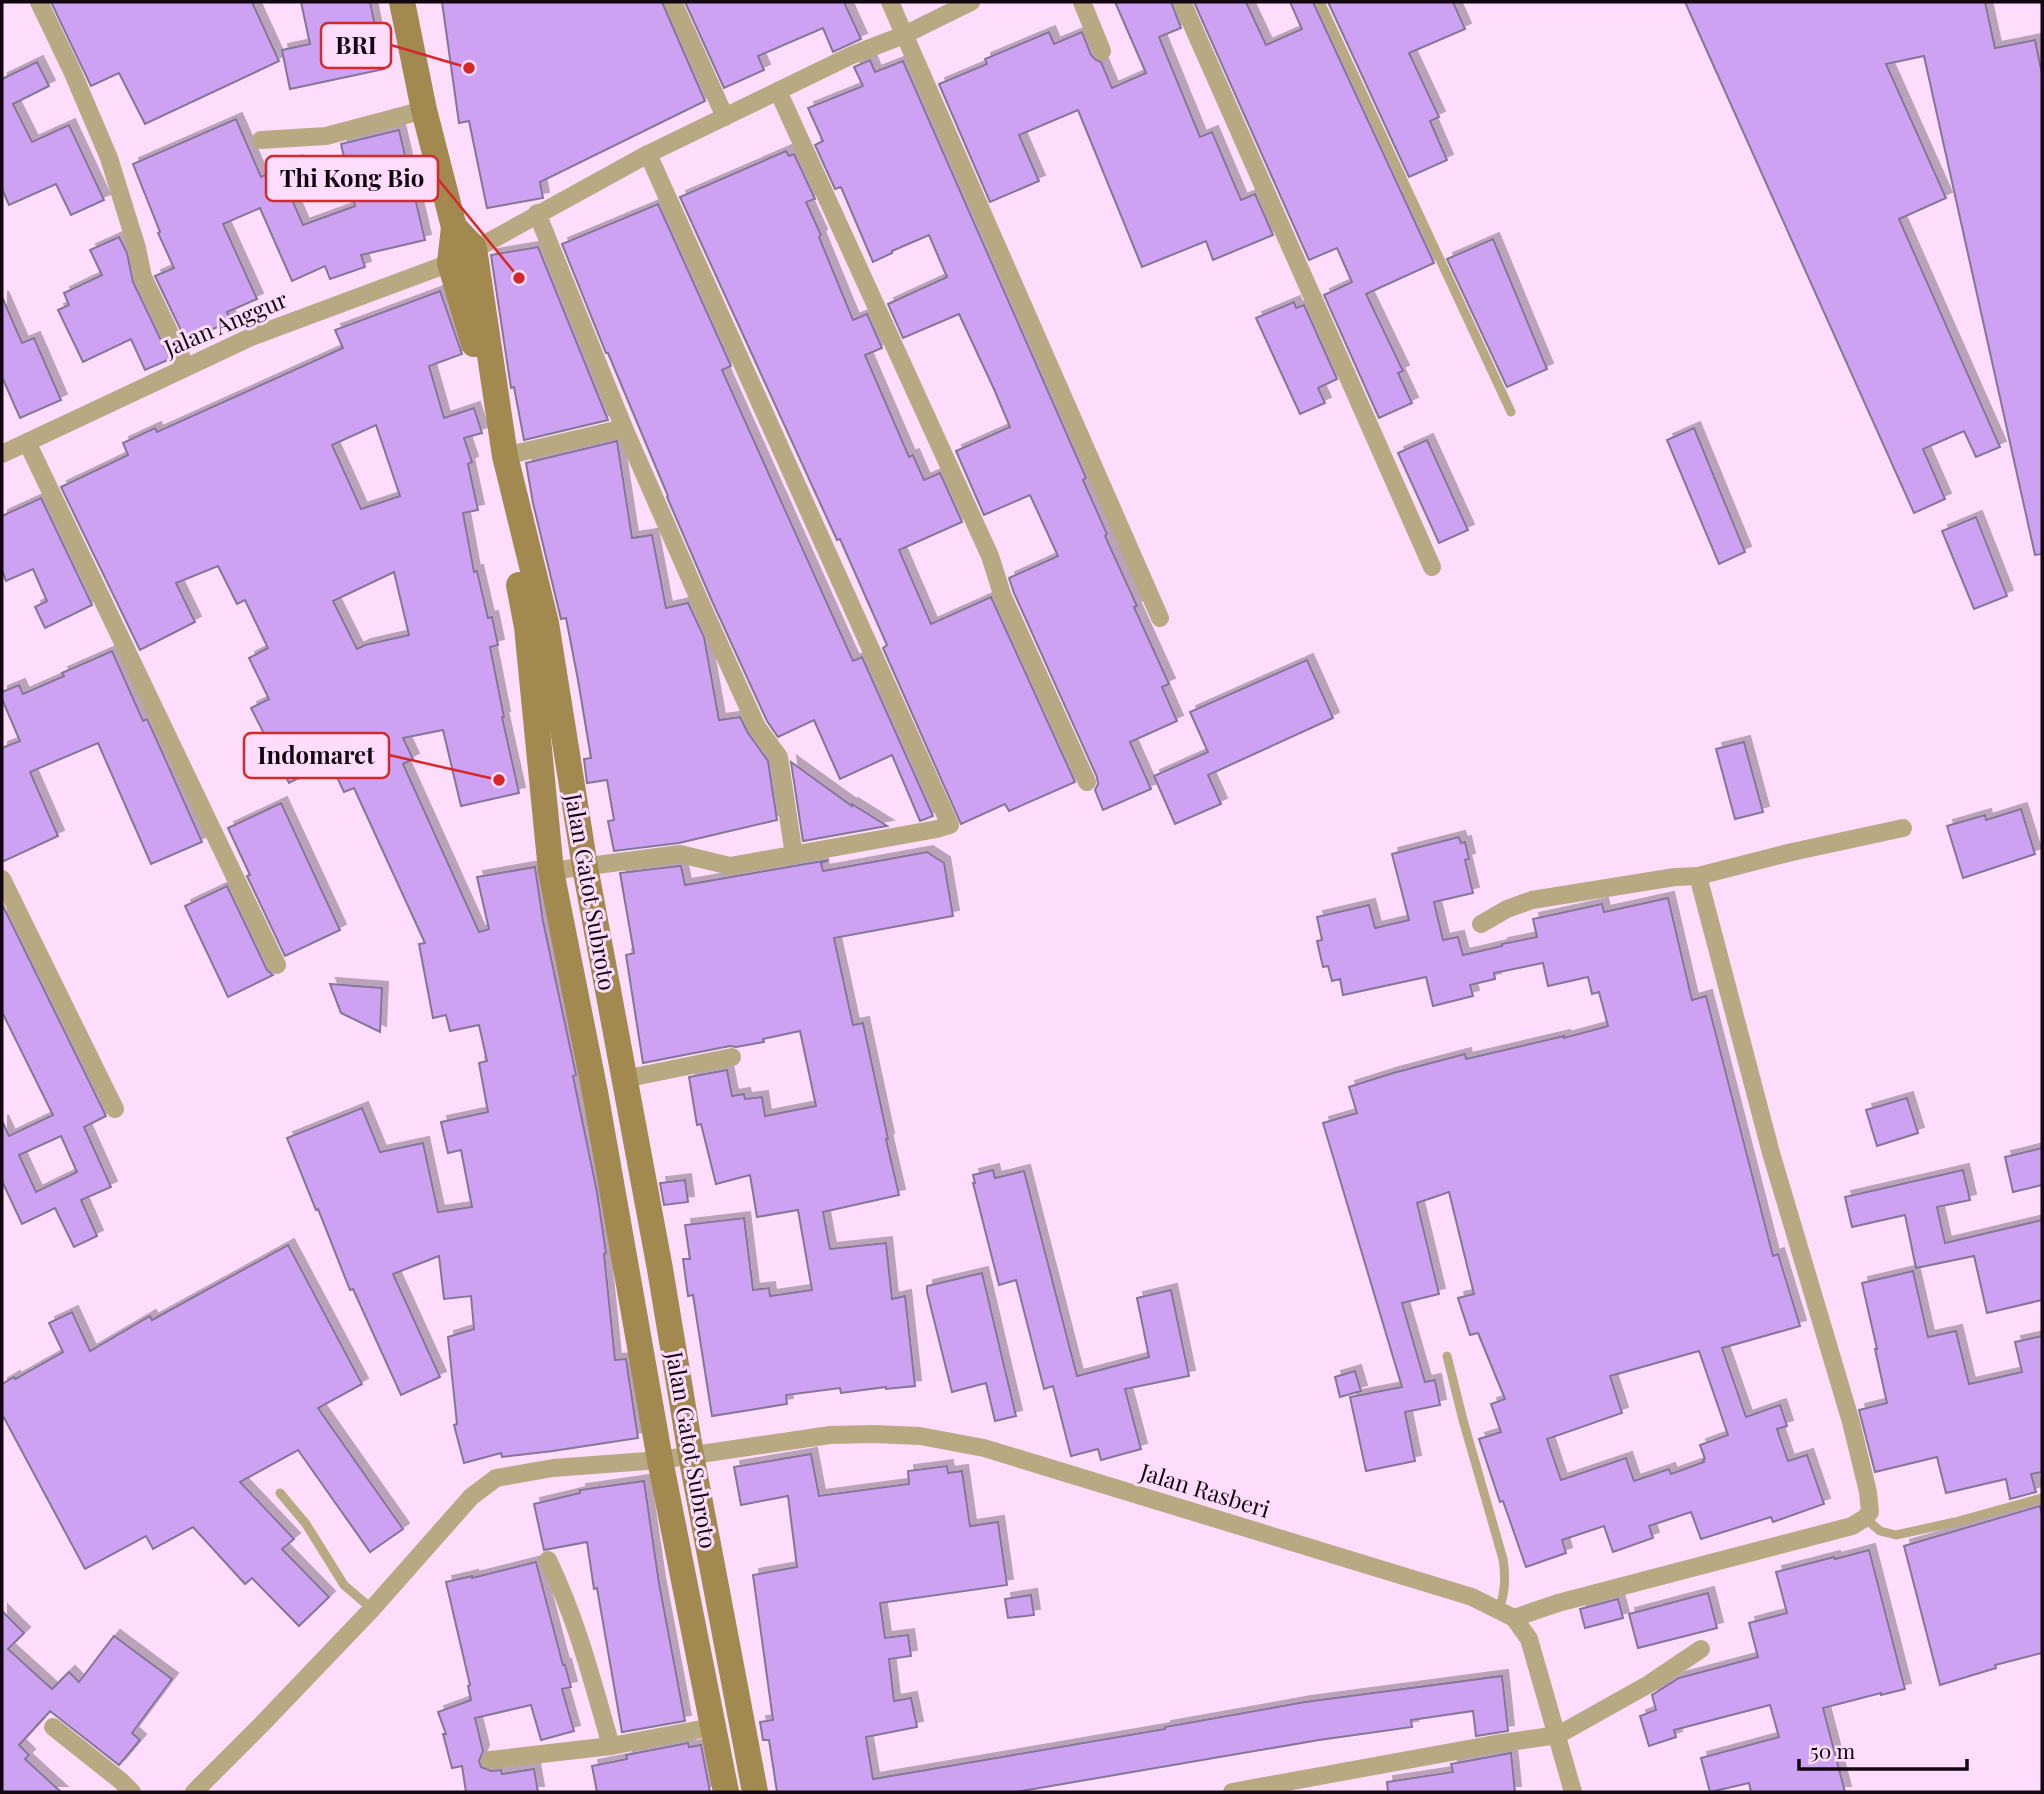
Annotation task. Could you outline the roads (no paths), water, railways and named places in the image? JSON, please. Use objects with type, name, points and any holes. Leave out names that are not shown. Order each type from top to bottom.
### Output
[{"type":"main road","points":[[402,2],[424,110],[454,227],[450,263],[471,331],[536,625],[551,871],[595,1092],[660,1460],[726,1792]]},
{"type":"main road","points":[[454,227],[474,248]]},
{"type":"main road","name":"Jalan Gatot Subroto","points":[[474,248],[505,456],[660,1269],[691,1454],[754,1792]]},
{"type":"street","points":[[39,2],[109,158],[137,248],[143,277],[186,367]]},
{"type":"street","points":[[673,2],[725,117]]},
{"type":"street","points":[[890,2],[1160,618]]},
{"type":"street","name":"Jalan Anggur","points":[[2,454],[251,337],[450,263],[648,153],[852,55],[904,35],[971,2]]},
{"type":"street","points":[[1082,2],[1102,51]]},
{"type":"street","points":[[1182,2],[1432,566]]},
{"type":"street","points":[[778,91],[990,556],[1003,597],[1087,782]]},
{"type":"street","points":[[261,140],[326,136],[424,110]]},
{"type":"street","points":[[551,871],[680,854],[730,866],[950,825],[648,153]]},
{"type":"street","points":[[537,213],[624,428],[757,726],[779,757],[794,855]]},
{"type":"street","points":[[505,456],[624,428]]},
{"type":"street","points":[[27,442],[277,965]]},
{"type":"street","points":[[1481,923],[1532,900],[1675,877],[1698,876],[1903,828]]},
{"type":"street","points":[[1506,1614],[1558,1603],[1852,1526],[1866,1518],[1870,1512],[1868,1492],[1851,1422],[1771,1153],[1698,876]]},
{"type":"street","points":[[2,879],[115,1109]]},
{"type":"street","points":[[624,1079],[732,1057]]},
{"type":"street","name":"Jalan Rasberi","points":[[194,1792],[372,1609],[471,1497],[496,1478],[553,1468],[660,1460],[830,1435],[920,1436],[984,1448],[1472,1597],[1506,1614]]},
{"type":"street","points":[[548,1560],[568,1604],[611,1746]]},
{"type":"street","points":[[1506,1614],[1529,1639],[1573,1792]]},
{"type":"street","points":[[1232,1792],[1558,1735],[1649,1684],[1701,1649]]},
{"type":"street","points":[[53,1727],[132,1792]]},
{"type":"street","points":[[490,1760],[611,1746],[712,1727]]},
{"type":"lane","points":[[1320,2],[1511,412]]},
{"type":"lane","points":[[1447,1356],[1503,1559],[1506,1614]]},
{"type":"lane","points":[[280,1493],[306,1524],[344,1585],[372,1609]]},
{"type":"lane","points":[[1866,1518],[1880,1531],[1896,1535],[2042,1498]]},
{"type":"place","name":"BRI","points":[[469,68]]},
{"type":"place","name":"Thi Kong Bio","points":[[519,278]]},
{"type":"place","name":"Indomaret","points":[[499,780]]}]
